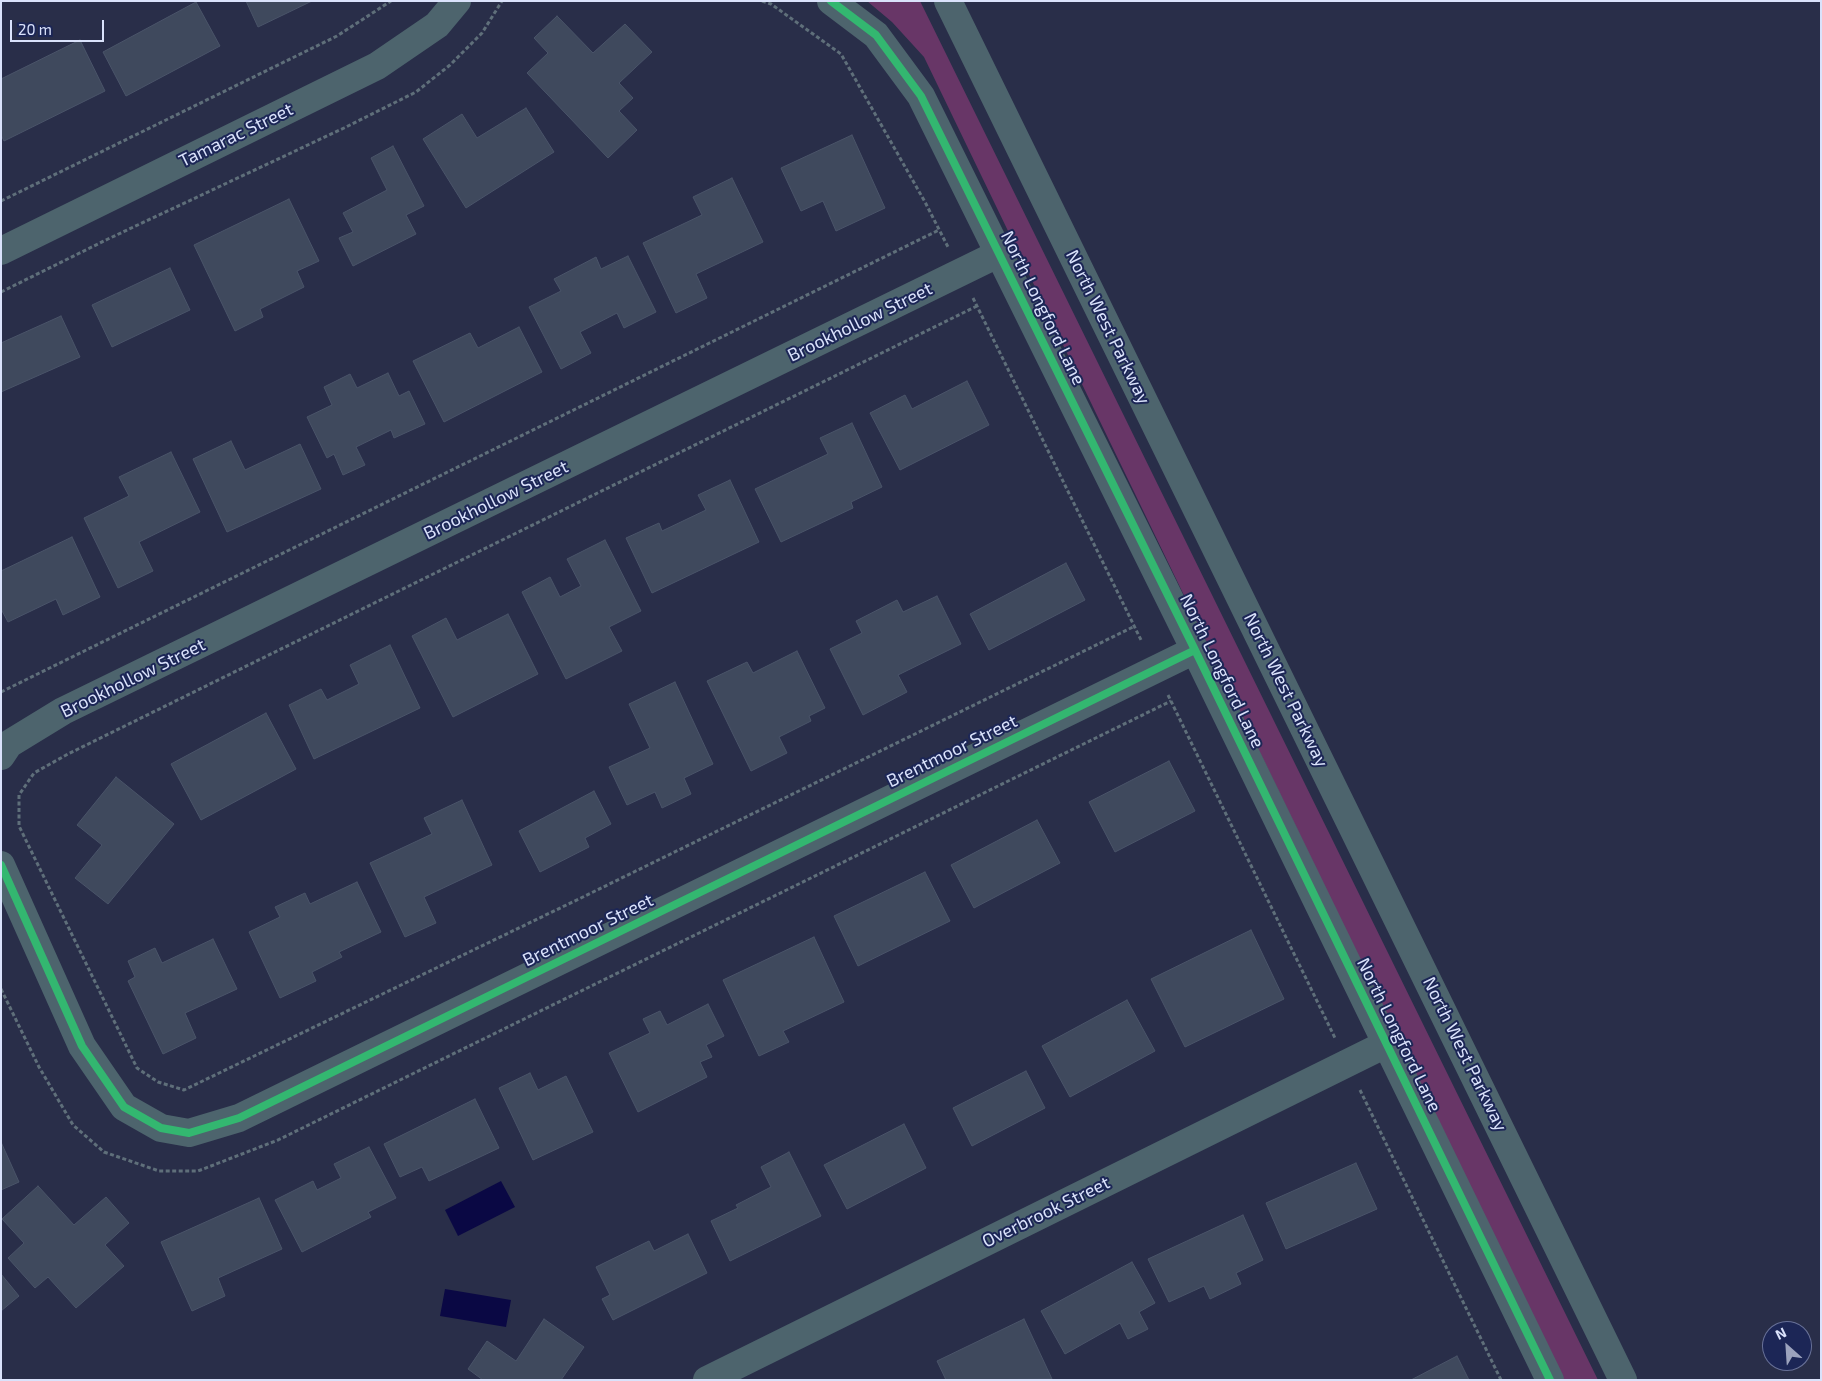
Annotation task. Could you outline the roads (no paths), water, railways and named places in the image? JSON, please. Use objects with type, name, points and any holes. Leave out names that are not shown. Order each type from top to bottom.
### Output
[{"type":"street","name":"Tamarac Street","points":[[1,251],[377,66],[437,25],[458,1]]},
{"type":"street","name":"North Longford Lane","points":[[831,1],[876,35],[921,96],[1195,650],[1550,1380]]},
{"type":"street","name":"North West Parkway","points":[[948,1],[1623,1380]]},
{"type":"street","name":"Brookhollow Street","points":[[1,756],[8,744],[63,711],[1000,253]]},
{"type":"street","name":"Brentmoor Street","points":[[1,865],[82,1046],[124,1107],[161,1128],[189,1133],[239,1118],[1195,650]]},
{"type":"street","name":"Overbrook Street","points":[[707,1380],[1386,1044]]}]
